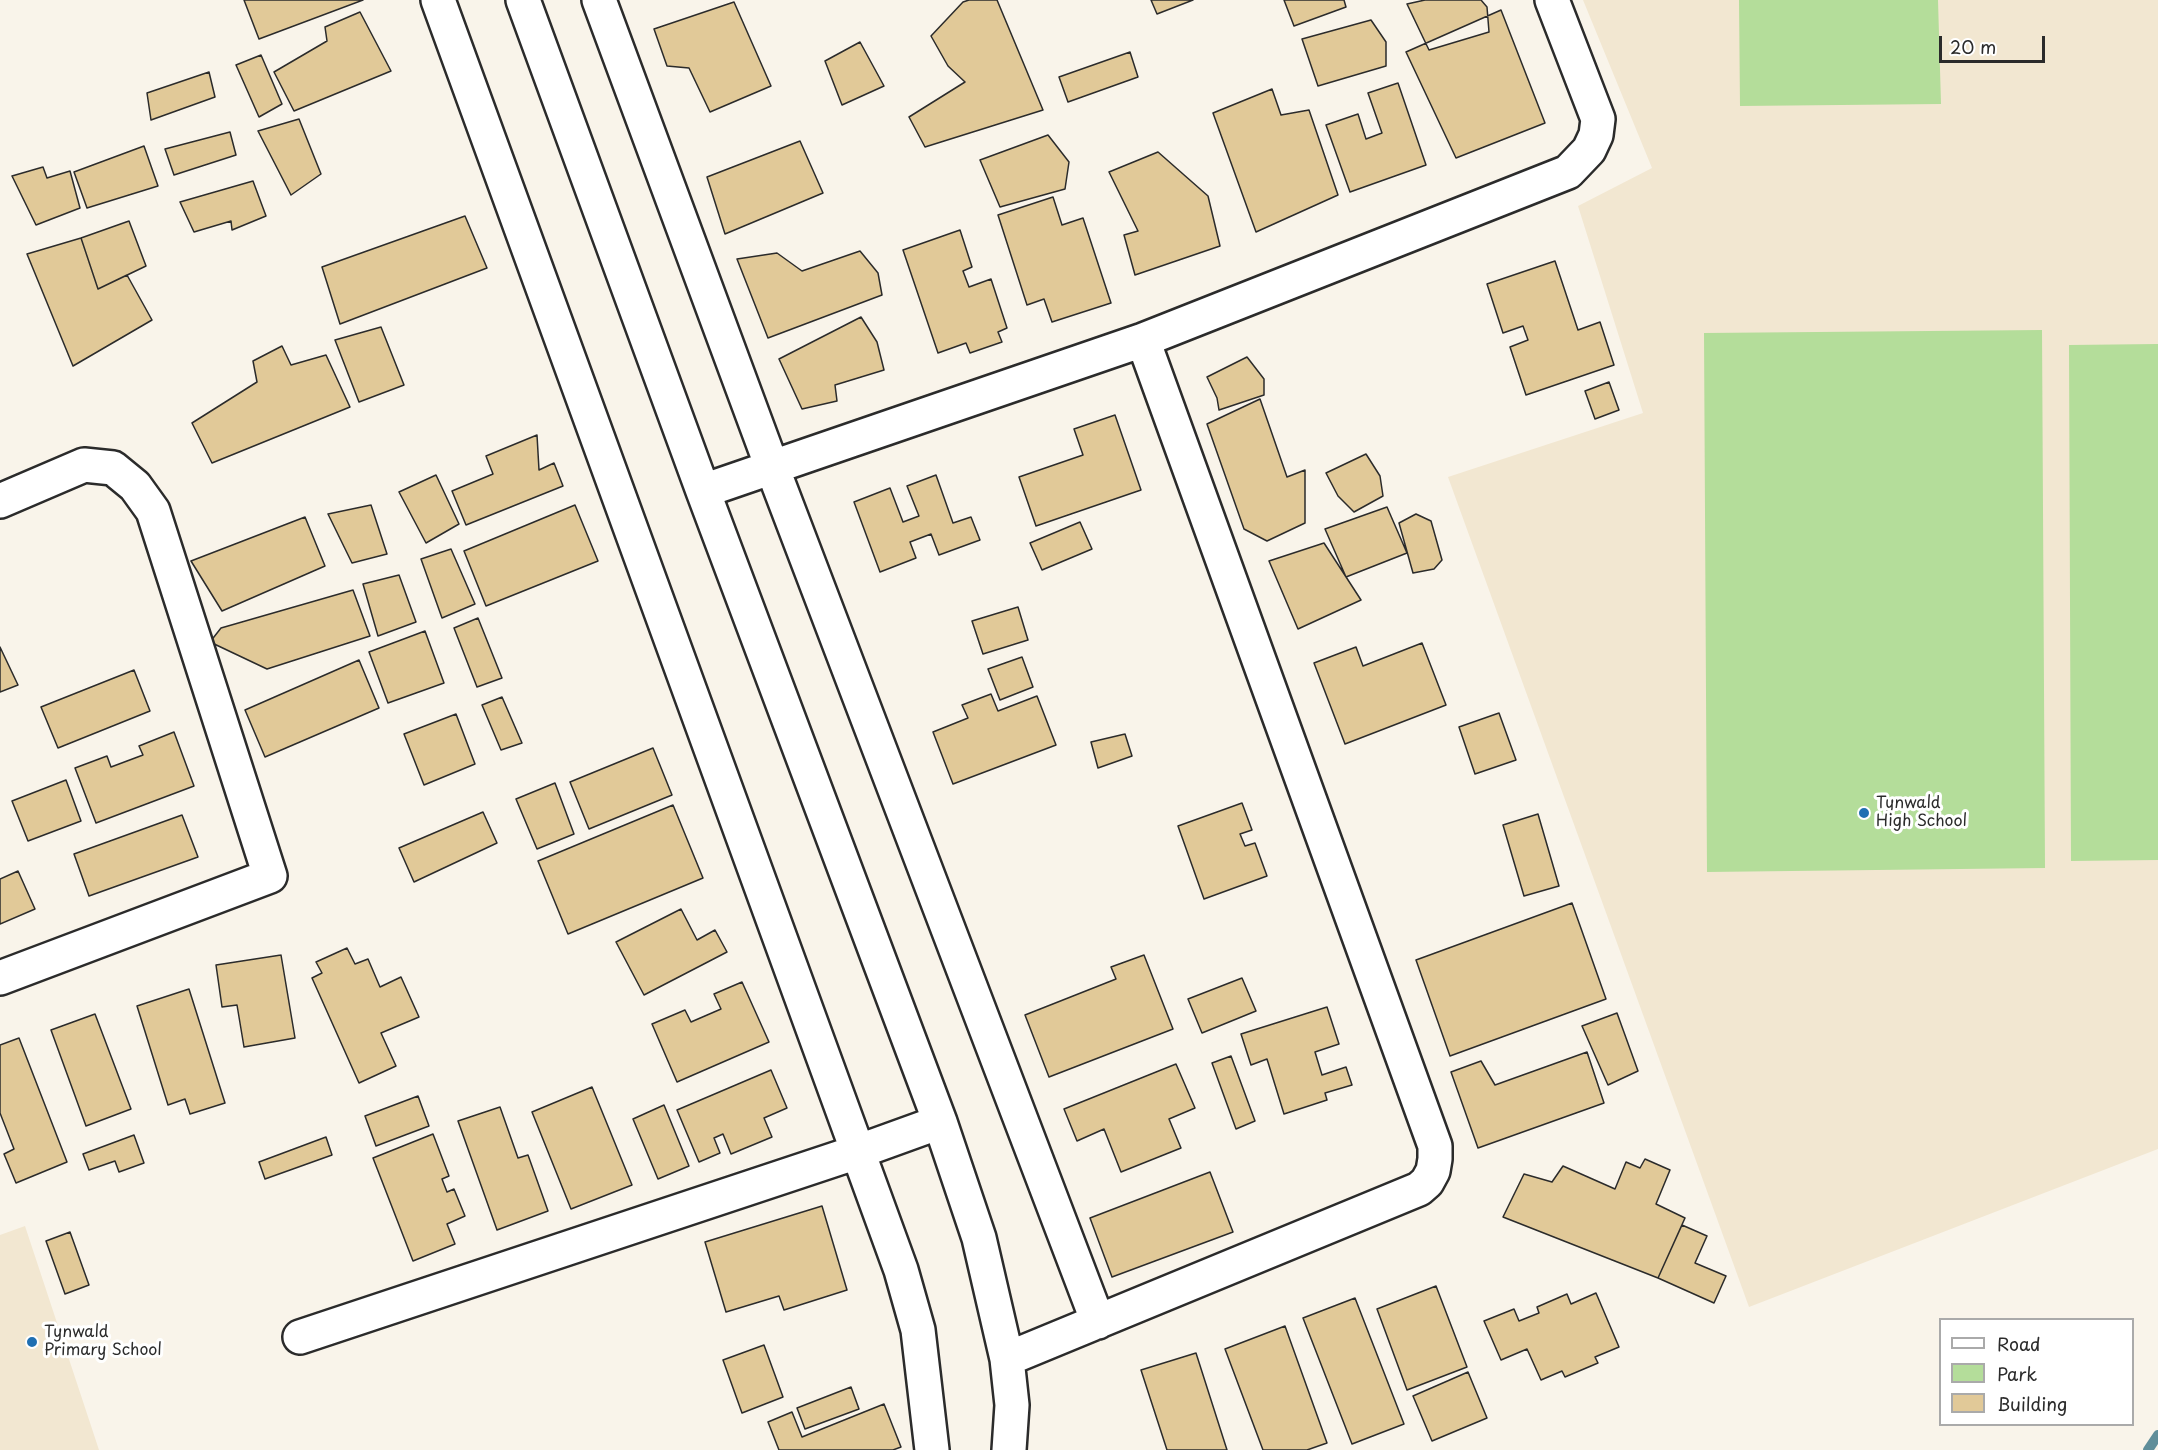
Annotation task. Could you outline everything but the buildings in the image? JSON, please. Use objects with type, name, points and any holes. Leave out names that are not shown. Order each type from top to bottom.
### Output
[{"type":"street","points":[[438,0],[638,543],[901,1270],[918,1330],[932,1450]]},
{"type":"street","points":[[523,0],[703,491],[940,1122],[979,1238],[1007,1359],[1012,1405],[1009,1450]]},
{"type":"street","points":[[599,0],[772,468],[1098,1322]]},
{"type":"street","points":[[703,491],[1143,340],[1568,172],[1588,150],[1596,135],[1598,119],[1552,0]]},
{"type":"street","points":[[1007,1359],[1419,1189],[1427,1182],[1433,1171],[1435,1159],[1436,1146],[1143,340]]},
{"type":"street","points":[[0,501],[84,465],[113,468],[135,486],[153,511],[270,876],[0,978]]},
{"type":"street","points":[[300,1337],[857,1152],[940,1122]]},
{"type":"shaded area","name":"Tynwald High School","points":[[1583,0],[2158,0],[2158,1149],[1749,1307],[1448,477],[1643,413],[1578,206],[1652,168]]},
{"type":"shaded area","name":"Tynwald Primary School","points":[[25,1226],[99,1450],[0,1450],[0,1235]]},
{"type":"green space","points":[[1739,0],[1938,0],[1941,104],[1740,106]]},
{"type":"green space","points":[[2042,330],[2045,868],[1707,872],[1704,333]]},
{"type":"green space","points":[[2158,344],[2158,860],[2071,861],[2069,345]]},
{"type":"waterway","points":[[2148,1450],[2158,1435]]},
{"type":"place","name":"Tynwald High School","points":[[1864,813]]},
{"type":"place","name":"Tynwald Primary School","points":[[32,1342]]}]
